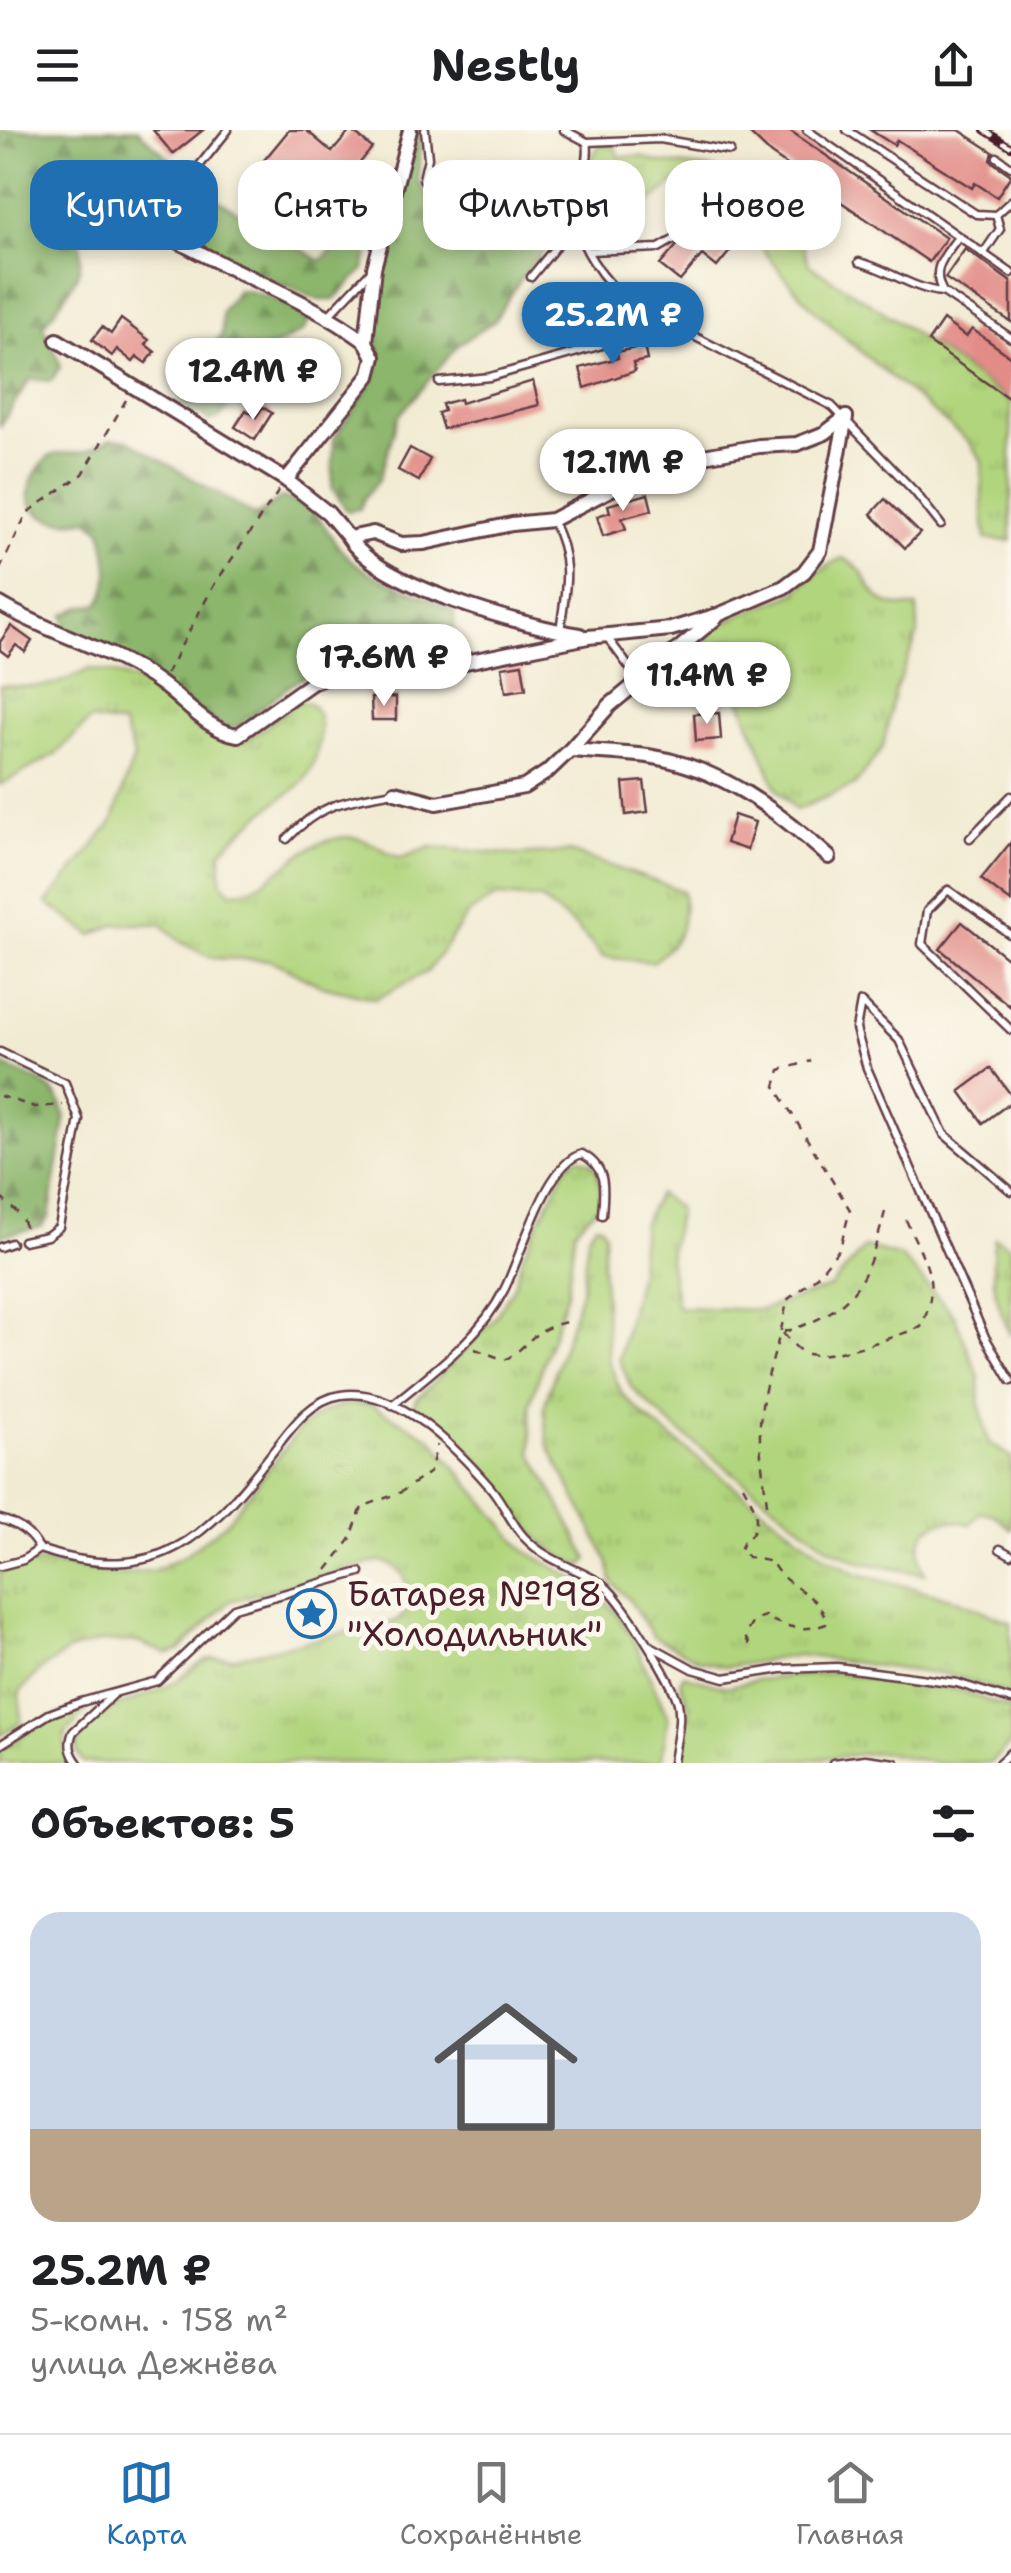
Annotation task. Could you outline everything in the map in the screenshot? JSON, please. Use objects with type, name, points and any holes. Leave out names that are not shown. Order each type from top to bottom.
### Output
[{"type":"street","points":[[366,342],[374,268],[410,130]]},
{"type":"street","points":[[193,250],[329,314],[366,342],[374,357],[369,376],[286,480]]},
{"type":"street","points":[[58,340],[286,480],[328,513],[356,549],[372,561],[460,605],[588,637]]},
{"type":"street","points":[[349,538],[373,533],[401,544],[424,543],[512,524],[552,520],[632,478],[698,456],[796,444],[825,434],[846,417]]},
{"type":"street","points":[[0,604],[34,624],[103,651],[161,684],[222,732],[238,735],[313,682],[335,674],[400,672],[588,637],[671,628],[718,615],[784,586],[804,572],[820,551],[846,417]]},
{"type":"street","points":[[395,792],[437,803],[524,786],[547,772],[610,705],[718,615]]},
{"type":"street","points":[[570,750],[650,756],[705,771],[780,814],[829,857]]},
{"type":"lane","points":[[204,160],[228,130]]},
{"type":"lane","points":[[426,130],[428,160]]},
{"type":"lane","points":[[564,130],[587,142],[660,139],[730,150]]},
{"type":"lane","points":[[808,130],[1011,273]]},
{"type":"lane","points":[[847,130],[976,214],[996,215],[1011,201]]},
{"type":"lane","points":[[587,142],[587,160]]},
{"type":"lane","points":[[997,157],[1011,167]]},
{"type":"lane","points":[[983,254],[1000,229],[996,215]]},
{"type":"lane","points":[[958,237],[937,267],[936,281],[944,292],[1011,338]]},
{"type":"lane","points":[[589,251],[665,244]]},
{"type":"lane","points":[[532,276],[553,250]]},
{"type":"lane","points":[[589,251],[617,291],[639,310],[823,400],[846,417],[942,525]]},
{"type":"lane","points":[[859,262],[924,290],[944,292]]},
{"type":"lane","points":[[329,314],[374,268]]},
{"type":"lane","points":[[440,382],[490,377],[672,325]]},
{"type":"lane","points":[[552,520],[565,548],[568,570],[560,631]]},
{"type":"lane","points":[[606,636],[638,680]]},
{"type":"lane","points":[[287,840],[307,818],[332,803],[395,792]]},
{"type":"lane","points":[[970,838],[1011,796]]},
{"type":"lane","points":[[1011,935],[948,890],[927,911],[922,944],[1011,1030]]},
{"type":"lane","points":[[1011,1190],[944,1134],[900,1040],[862,1002],[856,1029],[867,1068],[984,1337],[1011,1381]]},
{"type":"lane","points":[[0,1052],[65,1083],[79,1119],[59,1227],[48,1236],[23,1241]]},
{"type":"lane","points":[[392,1405],[465,1342],[505,1290],[531,1222],[570,1157],[582,1154],[600,1169],[605,1186],[602,1215]]},
{"type":"lane","points":[[0,1246],[11,1243]]},
{"type":"lane","points":[[0,1519],[22,1528],[39,1549],[66,1558],[121,1565],[166,1554],[198,1534],[237,1499],[295,1423],[321,1401],[341,1394],[361,1395],[392,1405],[440,1434],[492,1489],[521,1535],[561,1565],[606,1586],[622,1605],[678,1702],[673,1763]]},
{"type":"lane","points":[[0,1566],[23,1560],[39,1549]]},
{"type":"lane","points":[[1000,1549],[1011,1555]]},
{"type":"lane","points":[[0,1746],[48,1714],[157,1681],[234,1608],[360,1572]]},
{"type":"lane","points":[[646,1644],[694,1669],[724,1678],[781,1669],[838,1667],[957,1683],[1011,1700]]},
{"type":"lane","points":[[78,1763],[71,1755],[73,1732],[115,1694]]},
{"type":"lane","points":[[999,1763],[1011,1752]]},
{"type":"lane","points":[[833,1763],[865,1759],[895,1763]]},
{"type":"path","points":[[0,568],[27,514],[83,474],[135,386]]},
{"type":"path","points":[[161,684],[214,585],[286,480]]},
{"type":"path","points":[[767,1504],[760,1426],[787,1300],[816,1276],[840,1248],[850,1210],[775,1086],[780,1070],[811,1061]]},
{"type":"path","points":[[0,1096],[35,1107],[74,1103]]},
{"type":"path","points":[[0,1197],[27,1226],[23,1241]]},
{"type":"path","points":[[782,1332],[810,1324],[843,1305],[870,1268],[886,1208]]},
{"type":"path","points":[[782,1332],[809,1354],[882,1341],[921,1327],[931,1305],[932,1278],[906,1220]]},
{"type":"path","points":[[465,1342],[505,1360],[518,1352],[536,1331],[566,1322]]},
{"type":"path","points":[[317,1583],[350,1540],[362,1507],[400,1492],[430,1472],[440,1434]]},
{"type":"path","points":[[743,1486],[757,1520],[754,1533],[740,1550],[748,1557],[772,1562],[782,1578],[820,1605],[826,1624],[784,1627],[766,1616],[756,1618],[746,1637],[750,1645]]},
{"type":"green space","points":[[0,130],[138,130],[171,160],[30,160],[30,250],[81,250],[81,260],[67,293],[43,326],[61,366],[51,381],[30,379],[0,426]]},
{"type":"green space","points":[[414,130],[421,132],[418,181],[423,188],[423,250],[545,250],[494,321],[459,344],[398,417],[379,480],[360,509],[347,511],[332,488],[334,438],[375,378],[388,250],[403,250],[403,181]]},
{"type":"green space","points":[[601,145],[615,147],[619,157],[641,156],[665,163],[665,190],[645,207],[645,160],[591,160]]},
{"type":"green space","points":[[218,200],[238,212],[238,250],[302,250],[321,261],[332,250],[369,250],[364,269],[334,300],[319,300],[204,250],[218,250]]},
{"type":"green space","points":[[763,250],[804,250],[809,265],[884,312],[1011,402],[1011,541],[986,539],[982,461],[969,442],[868,358],[794,288]]},
{"type":"green space","points":[[237,290],[276,300],[309,322],[303,331],[266,351],[220,418],[209,421],[183,405],[180,390],[222,335],[222,312]]},
{"type":"green space","points":[[111,439],[126,439],[252,514],[257,515],[281,498],[307,507],[340,549],[361,567],[454,612],[455,646],[449,655],[354,660],[325,666],[235,728],[225,727],[68,633],[64,615],[99,604],[107,586],[102,530],[88,519],[63,521],[41,515],[29,499],[29,488],[48,457],[86,451]]},
{"type":"green space","points":[[842,558],[854,564],[885,602],[917,607],[918,634],[894,693],[883,747],[855,785],[796,810],[776,788],[733,681],[697,652],[702,641],[723,624],[794,593]]},
{"type":"green space","points":[[89,669],[144,685],[206,734],[228,743],[252,736],[297,702],[308,703],[316,710],[319,742],[305,779],[221,852],[221,881],[231,892],[260,883],[300,854],[331,839],[364,840],[401,858],[431,847],[517,855],[570,852],[683,891],[680,931],[653,962],[603,957],[576,927],[540,899],[497,896],[469,913],[428,971],[376,999],[319,985],[271,960],[212,958],[182,943],[161,924],[116,924],[92,935],[47,903],[112,823],[134,757],[123,725],[90,720],[56,754],[0,785],[0,685],[46,686]]},
{"type":"green space","points":[[0,1064],[51,1090],[58,1097],[65,1121],[49,1217],[41,1227],[0,1236]]},
{"type":"green space","points":[[574,1159],[591,1163],[597,1173],[601,1188],[598,1207],[575,1229],[567,1292],[530,1403],[532,1453],[588,1559],[583,1566],[542,1541],[466,1447],[440,1422],[415,1407],[415,1401],[493,1321],[513,1288],[523,1255],[565,1169]]},
{"type":"green space","points":[[658,1194],[678,1208],[669,1258],[677,1307],[761,1310],[831,1287],[865,1247],[901,1257],[954,1315],[979,1377],[980,1407],[989,1443],[1011,1457],[1011,1529],[993,1514],[981,1512],[970,1524],[944,1521],[934,1525],[922,1538],[920,1548],[925,1574],[860,1562],[831,1549],[669,1423],[631,1387],[619,1359],[638,1276],[643,1222]]},
{"type":"green space","points":[[596,1224],[605,1233],[602,1262],[609,1362],[622,1394],[646,1418],[826,1557],[856,1573],[954,1599],[1011,1622],[1011,1695],[959,1677],[799,1655],[728,1667],[699,1660],[653,1636],[612,1582],[608,1561],[548,1445],[544,1407],[582,1288],[588,1235]]},
{"type":"green space","points":[[995,1238],[1011,1247],[1011,1336],[995,1288]]},
{"type":"green space","points":[[369,1404],[431,1438],[524,1550],[594,1589],[612,1608],[631,1635],[668,1717],[661,1763],[83,1763],[75,1737],[87,1726],[109,1711],[169,1685],[203,1662],[397,1621],[412,1607],[409,1591],[400,1572],[380,1561],[230,1601],[179,1651],[168,1654],[134,1641],[99,1642],[69,1651],[38,1672],[20,1692],[21,1722],[0,1736],[0,1572],[40,1562],[121,1575],[155,1570],[185,1555],[226,1523],[300,1429],[321,1413],[342,1405]]},
{"type":"green space","points":[[838,1672],[898,1685],[956,1689],[1011,1709],[1011,1743],[990,1763],[934,1763],[882,1752],[807,1760],[775,1759],[767,1763],[693,1763],[683,1757],[690,1707],[680,1683],[683,1675],[726,1687]]},
{"type":"green space","points":[[81,1706],[87,1710],[65,1735],[71,1763],[0,1763],[0,1750],[52,1718]]},
{"type":"building","points":[[153,130],[203,130],[173,154]]},
{"type":"building","points":[[289,130],[306,130],[332,152],[351,130],[372,148],[362,160],[264,160]]},
{"type":"building","points":[[746,130],[789,130],[833,160],[780,160]]},
{"type":"building","points":[[870,130],[959,130],[993,152],[991,161],[1011,175],[997,197],[975,183],[972,188],[897,140],[894,145]]},
{"type":"building","points":[[841,166],[946,238],[929,262],[841,202]]},
{"type":"building","points":[[965,249],[1011,282],[1011,322],[945,278]]},
{"type":"building","points":[[673,250],[731,250],[717,267],[702,255],[680,281],[660,265]]},
{"type":"building","points":[[121,319],[149,340],[146,345],[155,352],[146,363],[137,357],[133,362],[117,349],[112,356],[92,340],[102,327],[111,334]]},
{"type":"building","points":[[943,320],[966,337],[972,329],[1011,357],[1011,400],[928,342]]},
{"type":"building","points":[[644,346],[647,360],[633,363],[635,371],[585,388],[580,368],[618,358],[617,352]]},
{"type":"building","points":[[533,381],[539,405],[443,429],[438,413],[444,411],[442,404],[460,399],[461,403]]},
{"type":"building","points":[[263,407],[272,413],[255,440],[235,427],[246,410],[256,417]]},
{"type":"building","points":[[410,448],[430,459],[419,481],[398,470]]},
{"type":"building","points":[[648,494],[652,510],[622,518],[626,529],[603,536],[597,516],[610,512],[608,505]]},
{"type":"building","points":[[885,499],[920,533],[905,548],[871,514]]},
{"type":"building","points":[[11,626],[32,641],[25,652],[16,645],[8,656],[0,650],[0,642]]},
{"type":"building","points":[[522,664],[526,689],[506,692],[502,667]]},
{"type":"building","points":[[396,697],[396,720],[372,720],[371,698]]},
{"type":"building","points":[[719,713],[721,739],[696,741],[694,714]]},
{"type":"building","points":[[644,781],[648,812],[626,815],[623,783]]},
{"type":"building","points":[[734,815],[755,822],[747,850],[726,843]]},
{"type":"building","points":[[1011,842],[1011,902],[981,879]]},
{"type":"building","points":[[962,922],[1011,961],[1011,1007],[940,949]]},
{"type":"building","points":[[991,1068],[1011,1095],[1011,1102],[983,1123],[960,1091]]},
{"type":"railway","points":[[984,130],[1011,147]]},
{"type":"place","name":"Батарея №198 \"Холодильник\"","points":[[312,1613]]}]
